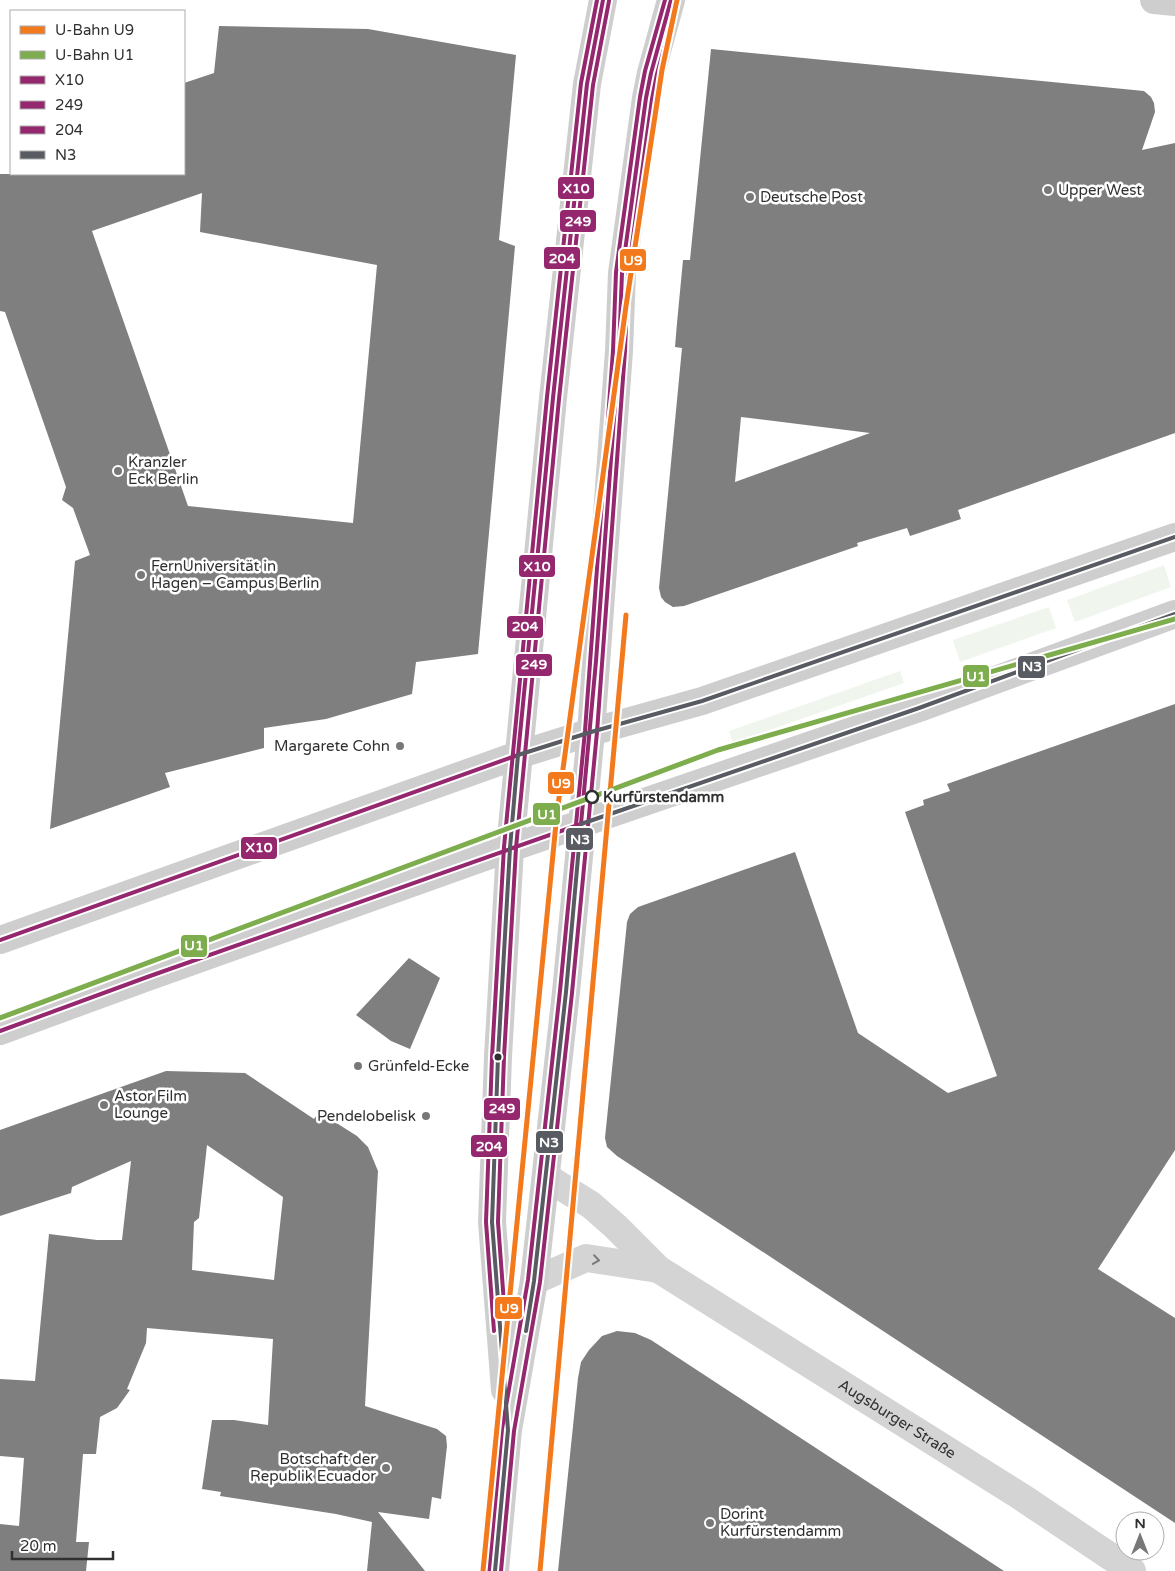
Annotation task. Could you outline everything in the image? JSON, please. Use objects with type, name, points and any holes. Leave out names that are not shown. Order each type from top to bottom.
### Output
[{"type":"main road","points":[[508,1430],[492,1222],[510,848],[553,398],[587,84],[603,0]]},
{"type":"main road","points":[[495,1571],[508,1430],[534,1281],[566,992],[591,732],[618,361],[622,273],[650,73],[671,0]]},
{"type":"main road","points":[[1154,0],[1175,2]]},
{"type":"main road","points":[[0,940],[518,755],[591,732],[702,701],[1175,537]]},
{"type":"main road","points":[[0,1031],[510,848],[919,708],[1175,614]]},
{"type":"street","name":"Augsburger Straße","points":[[546,1177],[591,1206],[615,1226],[658,1269],[1020,1496],[1132,1571]]},
{"type":"street","name":"Augsburger Straße","points":[[534,1281],[586,1258],[658,1269]]},
{"type":"shaded area","points":[[1164,565],[1171,587],[1075,622],[1067,600]]},
{"type":"shaded area","points":[[1049,607],[1056,628],[960,662],[953,640]]},
{"type":"shaded area","points":[[900,671],[904,683],[733,743],[729,731]]},
{"type":"building","points":[[219,26],[368,29],[516,55],[499,240],[515,246],[478,654],[416,662],[412,694],[326,719],[264,728],[264,748],[165,773],[170,787],[50,829],[75,561],[90,555],[73,508],[62,500],[66,487],[5,312],[0,311],[0,174],[185,175],[185,83],[214,73]],"holes":[[[202,193],[200,232],[377,265],[353,523],[188,506],[92,231]]]},
{"type":"building","points":[[711,49],[1144,91],[1151,97],[1155,112],[1142,150],[1175,143],[1175,433],[958,510],[961,519],[910,536],[907,528],[857,543],[858,546],[684,606],[673,607],[661,597],[659,588],[682,348],[675,347],[677,323],[683,260],[690,260]],"holes":[[[741,417],[870,433],[735,482]]]},
{"type":"building","points":[[1175,704],[1175,1150],[1098,1269],[1175,1318],[1175,1523],[1165,1516],[1165,1511],[1157,1511],[617,1156],[607,1147],[605,1138],[627,922],[630,914],[638,907],[795,852],[858,1033],[948,1093],[997,1076],[905,812],[924,805],[923,800],[950,791],[947,784]]},
{"type":"building","points":[[409,958],[440,978],[410,1049],[391,1041],[356,1015]]},
{"type":"building","points":[[166,1071],[245,1073],[314,1119],[319,1112],[357,1136],[368,1147],[378,1171],[365,1406],[437,1429],[446,1436],[447,1446],[441,1499],[432,1497],[429,1519],[378,1512],[425,1571],[367,1571],[372,1522],[336,1514],[220,1496],[221,1492],[202,1489],[212,1420],[234,1420],[268,1425],[273,1339],[147,1328],[146,1343],[127,1389],[130,1390],[117,1408],[100,1417],[96,1454],[83,1454],[76,1542],[89,1542],[86,1571],[0,1571],[0,1524],[19,1526],[24,1458],[0,1456],[0,1379],[35,1381],[49,1234],[97,1240],[122,1240],[131,1161],[72,1187],[71,1193],[0,1216],[0,1130]],"holes":[[[207,1145],[283,1197],[274,1280],[192,1270],[194,1222],[199,1218]]]},
{"type":"building","points":[[617,1331],[635,1333],[651,1340],[1004,1571],[558,1571],[581,1362],[602,1336]]},
{"type":"metro line","name":"U9","points":[[483,1571],[557,813],[626,306],[662,70],[677,0]]},
{"type":"metro line","name":"U9","points":[[540,1571],[626,615]]},
{"type":"metro line","name":"U1","points":[[0,1018],[718,750],[1175,619]]},
{"type":"transit line","name":"204","points":[[494,1331],[486,1222],[492,1057],[504,847],[547,397],[581,83],[597,0]]},
{"type":"transit line","name":"X10","points":[[518,755],[553,398],[587,84],[603,0]]},
{"type":"transit line","name":"204","points":[[489,1570],[502,1429],[528,1280],[560,991],[585,731],[613,351],[616,272],[640,97],[645,71],[665,0]]},
{"type":"transit line","name":"X10","points":[[581,824],[596,661],[619,351],[622,273],[646,98],[671,0]]},
{"type":"transit line","name":"249","points":[[506,1331],[498,1222],[504,1057],[516,848],[559,399],[593,85],[609,1]]},
{"type":"transit line","name":"249","points":[[501,1571],[514,1431],[540,1282],[572,993],[597,732],[625,351],[628,274],[652,99],[677,2]]},
{"type":"transit line","name":"N3","points":[[495,1571],[508,1430],[492,1222],[498,1057],[510,848],[518,755],[591,732],[702,701],[1175,537]]},
{"type":"transit line","name":"N3","points":[[526,1331],[534,1281],[566,992],[581,824],[919,708],[1175,614]]},
{"type":"transit line","name":"X10","points":[[0,940],[518,755]]},
{"type":"transit line","name":"X10","points":[[0,1031],[581,824]]},
{"type":"place","name":"Upper West","points":[[1048,190]]},
{"type":"place","name":"Deutsche Post","points":[[750,197]]},
{"type":"place","name":"Kranzler Eck Berlin","points":[[118,471]]},
{"type":"place","name":"FernUniversität in Hagen – Campus Berlin","points":[[141,575]]},
{"type":"place","name":"Margarete Cohn","points":[[400,746]]},
{"type":"place","name":"Kurfürstendamm","points":[[592,797]]},
{"type":"place","name":"Grünfeld-Ecke","points":[[358,1066]]},
{"type":"place","name":"Astor Film Lounge","points":[[104,1105]]},
{"type":"place","name":"Pendelobelisk","points":[[426,1116]]},
{"type":"place","name":"Botschaft der Republik Ecuador","points":[[386,1468]]},
{"type":"place","name":"Dorint Kurfürstendamm","points":[[710,1523]]}]
